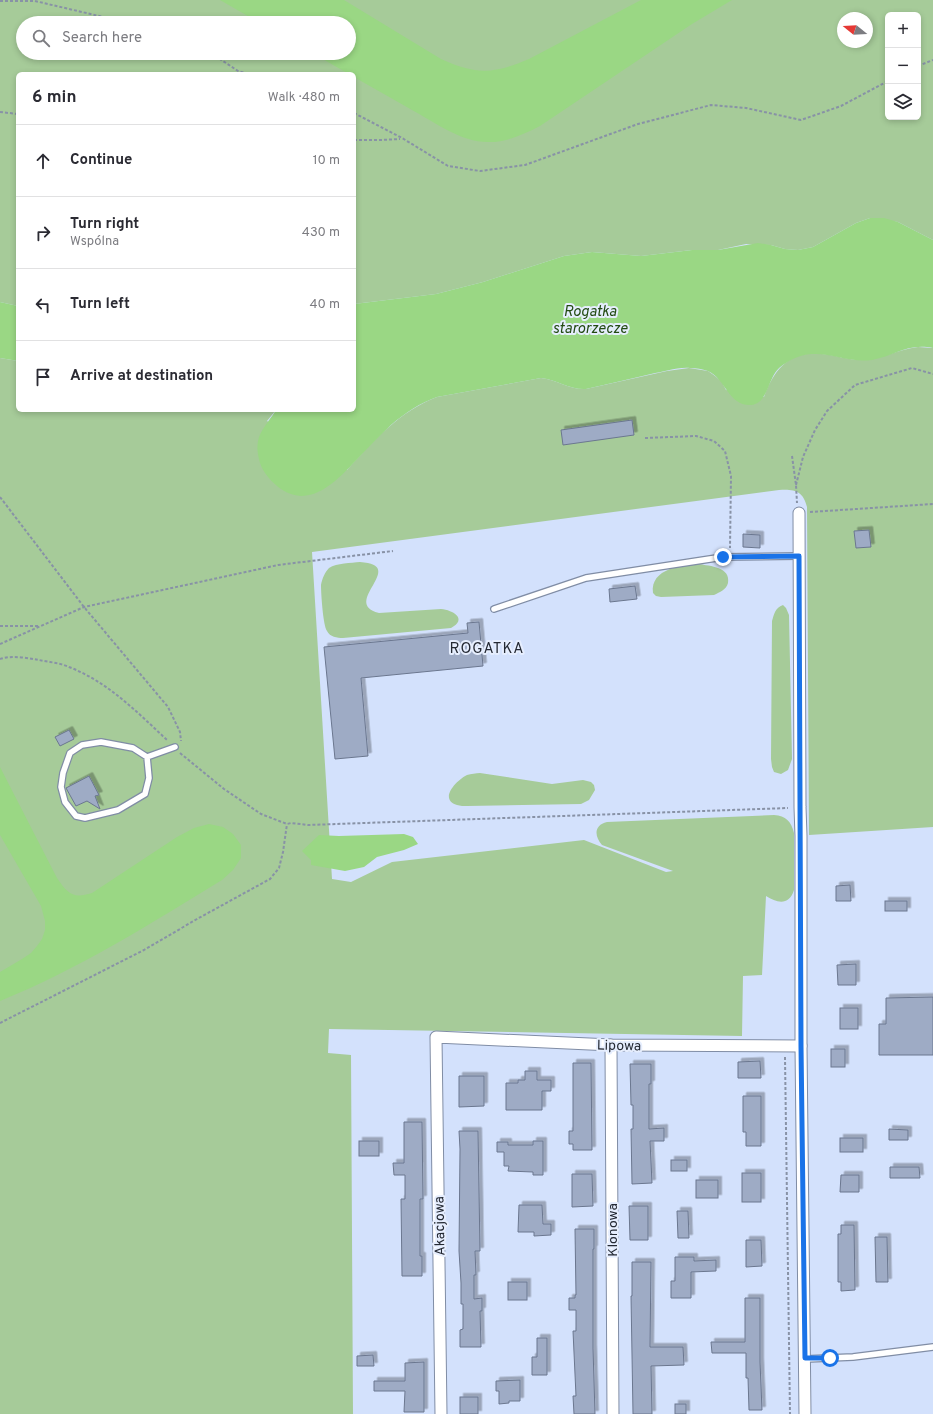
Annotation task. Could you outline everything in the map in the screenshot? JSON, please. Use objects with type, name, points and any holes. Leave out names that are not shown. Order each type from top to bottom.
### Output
[{"type":"street","points":[[799,513],[801,1046],[805,1414]]},
{"type":"street","name":"Lipowa","points":[[436,1037],[611,1045],[801,1046]]},
{"type":"street","name":"Akacjowa","points":[[436,1037],[441,1414]]},
{"type":"street","name":"Klonowa","points":[[611,1045],[613,1414]]},
{"type":"lane","points":[[494,609],[586,578],[730,557],[799,556]]},
{"type":"lane","points":[[100,742],[133,748],[147,757],[149,778],[145,794],[118,810],[85,818],[76,816],[64,802],[61,787],[63,773],[70,753],[82,745],[100,742]]},
{"type":"lane","points":[[147,757],[175,747]]},
{"type":"lane","points":[[805,1358],[853,1357],[933,1347]]},
{"type":"path","points":[[0,1],[35,1],[99,16]]},
{"type":"path","points":[[222,60],[242,72]]},
{"type":"path","points":[[921,65],[933,60]]},
{"type":"path","points":[[356,114],[402,138],[448,166],[480,171],[525,164],[638,124],[711,106],[746,108],[801,120],[841,106],[885,83]]},
{"type":"path","points":[[0,112],[16,114]]},
{"type":"path","points":[[356,140],[402,138]]},
{"type":"path","points":[[796,485],[803,457],[815,430],[826,411],[855,384],[912,368],[933,374]]},
{"type":"path","points":[[645,438],[696,436],[714,441],[725,451],[731,476],[730,557]]},
{"type":"path","points":[[792,456],[796,485],[796,500],[799,513],[933,504]]},
{"type":"path","points":[[0,497],[84,607],[168,707],[180,732],[184,756]]},
{"type":"path","points":[[0,644],[84,607],[278,565],[393,551]]},
{"type":"path","points":[[0,626],[42,626]]},
{"type":"path","points":[[0,659],[5,657],[29,658],[69,666],[102,683],[115,692],[184,756],[224,789],[261,814],[287,824],[316,825],[800,807]]},
{"type":"path","points":[[0,1023],[144,950],[270,879],[279,868],[287,824]]},
{"type":"path","points":[[785,1046],[790,1414]]},
{"type":"shaded area","points":[[0,0],[933,0],[933,240],[898,222],[870,218],[856,223],[813,247],[798,250],[785,249],[771,245],[746,244],[718,250],[692,250],[641,256],[592,252],[564,256],[483,282],[436,294],[356,304],[356,72],[16,72],[16,306],[0,302]]},
{"type":"shaded area","points":[[911,348],[933,348],[933,827],[809,835],[807,507],[803,497],[798,492],[779,490],[312,552],[332,879],[351,882],[392,862],[584,840],[666,872],[673,871],[602,845],[599,842],[597,835],[598,828],[603,823],[607,822],[774,815],[785,818],[790,822],[794,833],[794,890],[789,899],[782,902],[766,896],[762,975],[743,976],[742,1036],[329,1029],[328,1053],[351,1055],[353,1414],[0,1414],[0,358],[16,361],[16,412],[274,412],[267,421],[347,470],[377,438],[399,419],[411,410],[437,397],[541,378],[574,388],[586,389],[667,371],[689,368],[708,371],[722,382],[726,390],[764,397],[778,370],[792,358],[801,355],[822,354],[851,359],[868,360]]},
{"type":"shaded area","points":[[360,562],[373,565],[378,570],[377,577],[366,601],[369,608],[379,613],[441,609],[450,611],[457,616],[458,621],[456,625],[451,628],[343,638],[332,636],[327,631],[323,616],[321,585],[323,578],[332,566]]},
{"type":"shaded area","points":[[699,564],[723,570],[728,578],[728,583],[721,592],[714,595],[661,597],[656,596],[653,593],[653,585],[662,573],[685,565]]},
{"type":"shaded area","points":[[783,605],[789,615],[792,759],[788,770],[781,774],[774,772],[771,759],[772,621],[774,614],[780,606]]},
{"type":"shaded area","points":[[480,773],[552,784],[583,780],[591,782],[594,785],[595,790],[589,800],[581,804],[465,806],[457,805],[452,802],[449,798],[449,794],[454,785],[467,775]]},
{"type":"water","points":[[220,0],[344,0],[441,59],[465,68],[485,71],[505,68],[529,59],[641,0],[732,0],[692,24],[540,126],[522,135],[497,142],[480,141],[459,136],[356,78],[356,72],[345,72],[324,60],[356,60],[356,16],[248,16]]},
{"type":"water","name":"Rogatka starorzecze","points":[[870,218],[884,218],[898,222],[933,240],[933,348],[916,347],[872,360],[851,359],[821,354],[800,356],[789,361],[778,369],[760,401],[751,405],[743,404],[737,401],[714,375],[708,371],[697,368],[675,369],[586,389],[574,388],[541,378],[437,397],[425,402],[396,421],[335,481],[324,489],[313,494],[302,496],[290,494],[277,486],[262,467],[258,451],[259,438],[261,432],[275,412],[356,412],[356,304],[436,294],[483,282],[564,256],[592,252],[641,256],[692,250],[718,250],[758,243],[785,249],[798,250],[813,247],[856,223]]},
{"type":"water","points":[[0,302],[16,306],[16,361],[0,358]]},
{"type":"water","points":[[0,767],[57,878],[64,888],[72,894],[85,895],[92,893],[177,837],[194,828],[209,824],[223,827],[233,834],[241,845],[241,858],[233,870],[222,880],[141,929],[58,975],[0,1001],[0,972],[31,953],[42,939],[45,930],[45,921],[41,906],[0,835]]},
{"type":"water","points":[[404,834],[413,837],[418,844],[404,850],[377,857],[364,867],[345,871],[311,865],[311,860],[302,851],[319,835],[339,836]]},
{"type":"building","points":[[632,420],[634,435],[563,445],[561,430]]},
{"type":"building","points":[[869,530],[871,547],[856,548],[854,531]]},
{"type":"building","points":[[743,534],[760,535],[760,548],[743,547]]},
{"type":"building","points":[[635,586],[637,599],[610,602],[609,589]]},
{"type":"building","points":[[479,622],[483,666],[361,678],[368,756],[335,759],[324,647],[468,633],[467,623]]},
{"type":"building","points":[[69,730],[74,739],[60,746],[55,737]]},
{"type":"building","points":[[89,776],[99,795],[95,796],[100,809],[87,801],[76,806],[66,788]]},
{"type":"building","points":[[850,885],[851,901],[836,901],[836,886]]},
{"type":"building","points":[[885,901],[907,901],[907,911],[885,911]]},
{"type":"building","points":[[856,964],[856,985],[838,985],[837,965]]},
{"type":"building","points":[[933,997],[933,1055],[879,1055],[879,1024],[886,1024],[886,998]]},
{"type":"building","points":[[840,1008],[858,1008],[858,1029],[840,1029]]},
{"type":"building","points":[[831,1049],[845,1049],[845,1067],[831,1067]]},
{"type":"building","points":[[760,1061],[761,1078],[738,1078],[738,1062]]},
{"type":"building","points":[[573,1063],[591,1063],[592,1150],[573,1150],[573,1144],[569,1144],[569,1131],[573,1131]]},
{"type":"building","points":[[630,1064],[651,1064],[651,1084],[649,1084],[649,1129],[664,1128],[664,1141],[650,1141],[652,1183],[632,1184],[631,1129],[633,1129],[633,1105],[631,1105]]},
{"type":"building","points":[[525,1071],[537,1071],[537,1080],[551,1080],[551,1091],[542,1091],[542,1110],[506,1110],[506,1083],[518,1083],[518,1080],[525,1080]]},
{"type":"building","points":[[459,1076],[484,1076],[484,1106],[459,1107]]},
{"type":"building","points":[[743,1096],[761,1096],[761,1146],[746,1146],[746,1132],[743,1132]]},
{"type":"building","points":[[404,1122],[422,1122],[423,1199],[420,1199],[420,1256],[422,1256],[422,1276],[402,1276],[401,1199],[405,1199],[405,1175],[394,1175],[393,1163],[404,1163]]},
{"type":"building","points":[[889,1129],[908,1130],[908,1140],[889,1140]]},
{"type":"building","points":[[459,1131],[478,1131],[480,1251],[475,1251],[476,1275],[474,1275],[474,1299],[482,1298],[482,1311],[480,1311],[481,1347],[460,1347],[460,1330],[463,1329],[463,1304],[461,1304],[459,1251]]},
{"type":"building","points":[[840,1138],[863,1138],[863,1152],[840,1152]]},
{"type":"building","points":[[359,1141],[379,1141],[379,1156],[359,1156]]},
{"type":"building","points":[[533,1141],[543,1141],[543,1175],[533,1175],[533,1172],[508,1171],[509,1166],[504,1166],[504,1152],[497,1152],[497,1142],[508,1142],[508,1145],[533,1145]]},
{"type":"building","points":[[671,1160],[687,1160],[687,1171],[671,1171]]},
{"type":"building","points":[[890,1167],[919,1167],[920,1178],[890,1178]]},
{"type":"building","points":[[742,1173],[761,1173],[761,1202],[742,1202]]},
{"type":"building","points":[[572,1174],[592,1174],[593,1206],[572,1207]]},
{"type":"building","points":[[841,1175],[859,1175],[859,1192],[840,1192]]},
{"type":"building","points":[[696,1180],[718,1180],[718,1198],[696,1198]]},
{"type":"building","points":[[519,1205],[542,1205],[543,1224],[551,1224],[551,1235],[534,1236],[534,1232],[518,1232]]},
{"type":"building","points":[[629,1206],[648,1206],[648,1240],[630,1240]]},
{"type":"building","points":[[677,1211],[688,1211],[689,1238],[678,1238]]},
{"type":"building","points":[[841,1225],[854,1225],[855,1290],[841,1291],[841,1282],[838,1282],[838,1234],[841,1234]]},
{"type":"building","points":[[575,1229],[594,1229],[593,1348],[595,1414],[574,1414],[573,1396],[576,1396],[573,1331],[576,1331],[576,1310],[569,1310],[569,1298],[575,1298],[576,1295]]},
{"type":"building","points":[[875,1237],[887,1237],[888,1282],[876,1282]]},
{"type":"building","points":[[746,1240],[761,1240],[762,1266],[746,1267]]},
{"type":"building","points":[[675,1257],[694,1257],[694,1261],[716,1260],[716,1271],[691,1272],[691,1298],[671,1298],[671,1281],[675,1281]]},
{"type":"building","points":[[632,1262],[651,1262],[650,1347],[683,1347],[684,1365],[651,1366],[652,1414],[633,1414],[631,1296]]},
{"type":"building","points":[[508,1282],[527,1282],[527,1300],[508,1300]]},
{"type":"building","points":[[745,1298],[760,1298],[762,1410],[749,1410],[748,1378],[746,1378],[746,1353],[712,1353],[711,1342],[745,1342]]},
{"type":"building","points":[[537,1338],[547,1338],[547,1375],[532,1375],[532,1357],[537,1357]]},
{"type":"building","points":[[373,1355],[374,1366],[357,1366],[357,1356]]},
{"type":"building","points":[[424,1362],[424,1412],[404,1412],[405,1391],[374,1391],[374,1381],[405,1381],[405,1363]]},
{"type":"building","points":[[520,1380],[520,1401],[509,1401],[509,1403],[499,1404],[499,1391],[496,1391],[496,1381]]},
{"type":"building","points":[[460,1397],[478,1397],[478,1414],[460,1414]]},
{"type":"building","points":[[675,1404],[686,1404],[686,1414],[675,1414]]},
{"type":"district","name":"ROGATKA","points":[[487,648]]},
{"type":"route","points":[[723,557],[799,556],[801,1046],[805,1358],[830,1358]]}]
